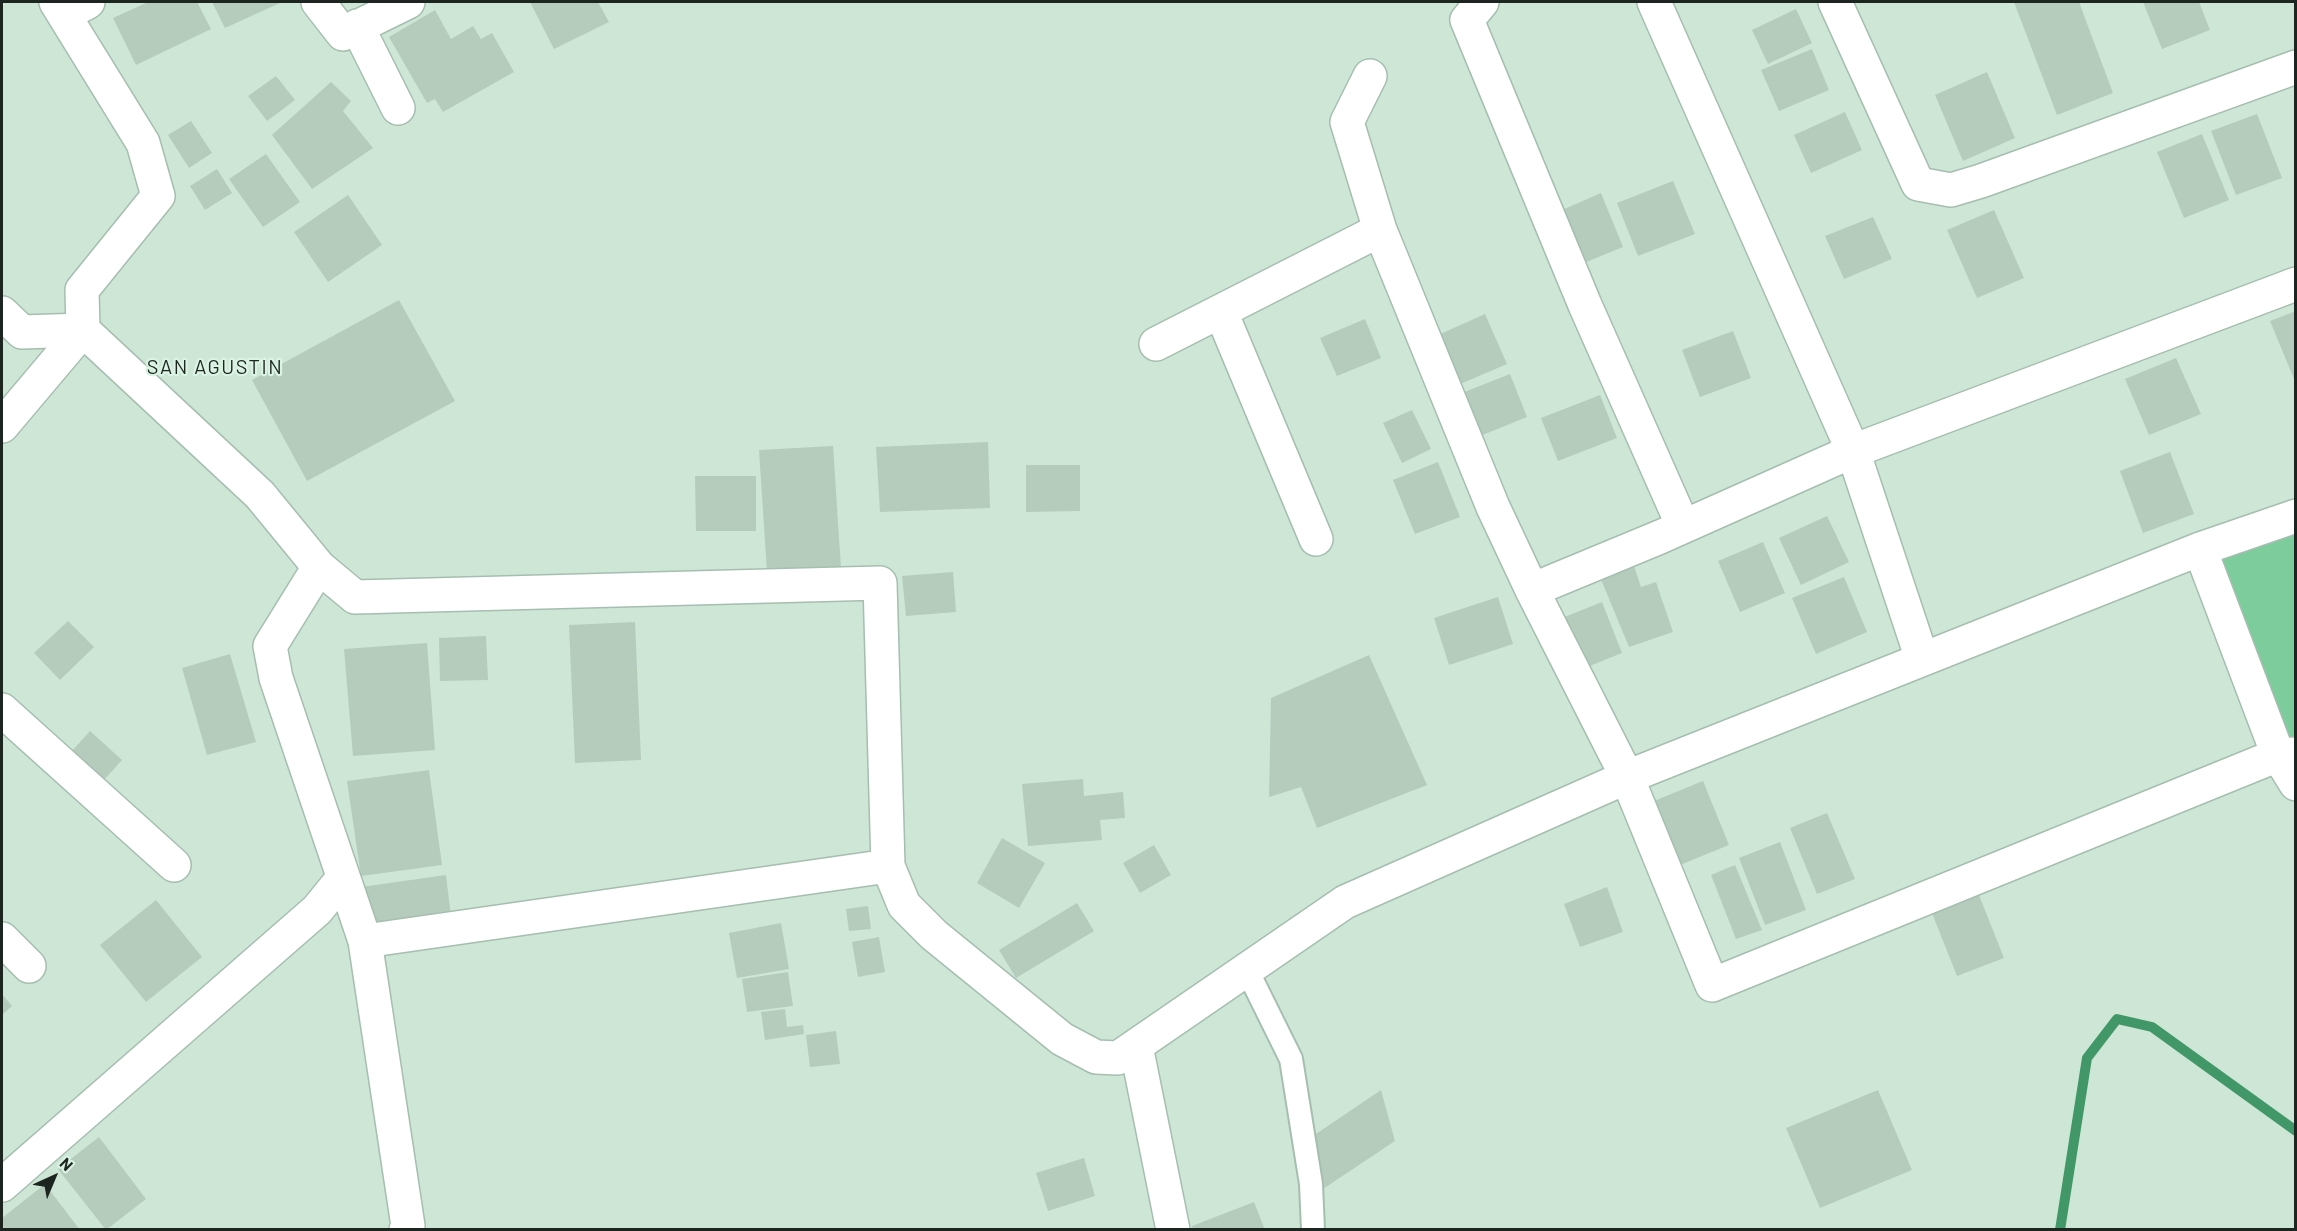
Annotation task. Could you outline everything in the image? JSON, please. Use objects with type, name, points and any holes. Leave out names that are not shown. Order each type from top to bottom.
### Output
[{"type":"street","points":[[318,2],[343,34],[408,2]]},
{"type":"street","points":[[1482,2],[1467,20],[1585,305],[1683,526]]},
{"type":"street","points":[[1654,2],[1853,451],[1922,659]]},
{"type":"street","points":[[1835,2],[1918,184],[1951,190],[1981,182],[2294,72]]},
{"type":"street","points":[[2,426],[83,330],[82,290],[158,196],[143,143],[70,6]]},
{"type":"street","points":[[357,26],[398,108]]},
{"type":"street","points":[[1370,76],[1347,122],[1380,230],[1493,507],[1532,590],[1627,777],[1712,985],[2287,754]]},
{"type":"street","points":[[1156,344],[1380,230]]},
{"type":"street","points":[[1532,590],[1853,451],[2295,284]]},
{"type":"street","points":[[1221,312],[1316,539]]},
{"type":"street","points":[[2,313],[22,332],[83,330],[260,495],[319,567],[355,597],[880,583],[888,866],[904,904],[934,935],[1062,1039],[1096,1057],[1118,1058],[1345,902],[1627,777],[2200,549],[2295,516]]},
{"type":"street","points":[[2200,549],[2287,754],[2295,784]]},
{"type":"street","points":[[319,567],[270,646],[276,678],[365,941],[409,1228]]},
{"type":"street","points":[[2,710],[174,865]]},
{"type":"street","points":[[365,941],[888,866]]},
{"type":"street","points":[[2,1185],[317,910],[343,878]]},
{"type":"street","points":[[2,939],[29,966]]},
{"type":"street","points":[[1136,1046],[1173,1230]]},
{"type":"lane","points":[[1246,968],[1292,1059],[1311,1184],[1313,1230]]},
{"type":"green space","points":[[2295,531],[2295,737],[2289,737],[2220,557]]},
{"type":"building","points":[[148,2],[197,2],[211,29],[136,65],[113,18]]},
{"type":"building","points":[[212,2],[279,2],[280,3],[225,28]]},
{"type":"building","points":[[530,2],[598,2],[609,22],[554,49]]},
{"type":"building","points":[[2014,2],[2079,2],[2113,93],[2057,115]]},
{"type":"building","points":[[2143,2],[2199,2],[2210,30],[2162,49]]},
{"type":"building","points":[[1796,9],[1812,43],[1768,64],[1752,30]]},
{"type":"building","points":[[435,10],[451,39],[473,26],[481,39],[492,33],[514,72],[443,112],[435,99],[427,103],[389,37]]},
{"type":"building","points":[[1812,49],[1829,90],[1779,111],[1761,70]]},
{"type":"building","points":[[1987,72],[2015,138],[1963,161],[1935,95]]},
{"type":"building","points":[[276,76],[295,100],[267,121],[248,96]]},
{"type":"building","points":[[331,82],[351,101],[343,111],[373,148],[312,189],[272,135]]},
{"type":"building","points":[[1845,112],[1862,150],[1811,173],[1794,135]]},
{"type":"building","points":[[2257,114],[2282,178],[2236,195],[2211,131]]},
{"type":"building","points":[[191,121],[212,153],[189,168],[168,135]]},
{"type":"building","points":[[2202,134],[2229,200],[2184,218],[2157,152]]},
{"type":"building","points":[[266,154],[300,202],[263,227],[229,179]]},
{"type":"building","points":[[217,169],[232,193],[205,210],[190,186]]},
{"type":"building","points":[[1673,181],[1695,234],[1638,256],[1617,203]]},
{"type":"building","points":[[1601,193],[1623,247],[1584,263],[1562,210]]},
{"type":"building","points":[[348,195],[382,245],[328,282],[294,232]]},
{"type":"building","points":[[1994,210],[2024,278],[1977,298],[1947,230]]},
{"type":"building","points":[[1873,217],[1892,259],[1844,279],[1825,236]]},
{"type":"building","points":[[399,300],[455,401],[307,481],[252,380]]},
{"type":"building","points":[[2296,311],[2296,379],[2294,379],[2270,321]]},
{"type":"building","points":[[1485,314],[1507,364],[1458,385],[1436,336]]},
{"type":"building","points":[[1365,319],[1381,358],[1337,376],[1320,338]]},
{"type":"building","points":[[1733,331],[1751,378],[1700,397],[1682,350]]},
{"type":"building","points":[[2176,358],[2201,414],[2149,435],[2125,379]]},
{"type":"building","points":[[1510,374],[1527,417],[1480,436],[1462,393]]},
{"type":"building","points":[[1600,395],[1617,438],[1558,461],[1541,418]]},
{"type":"building","points":[[1412,410],[1431,449],[1402,463],[1383,423]]},
{"type":"building","points":[[988,442],[990,508],[880,512],[876,447]]},
{"type":"building","points":[[833,446],[841,568],[767,572],[759,450]]},
{"type":"building","points":[[2170,452],[2194,514],[2143,533],[2120,471]]},
{"type":"building","points":[[1438,462],[1460,517],[1415,534],[1393,480]]},
{"type":"building","points":[[1026,465],[1080,465],[1080,511],[1026,512]]},
{"type":"building","points":[[695,476],[756,476],[756,531],[696,531]]},
{"type":"building","points":[[1827,516],[1849,562],[1801,585],[1779,538]]},
{"type":"building","points":[[1763,542],[1785,593],[1740,612],[1718,561]]},
{"type":"building","points":[[1633,563],[1641,587],[1656,582],[1673,632],[1629,647],[1600,577]]},
{"type":"building","points":[[953,572],[956,612],[906,616],[902,576]]},
{"type":"building","points":[[1844,577],[1867,632],[1816,654],[1792,598]]},
{"type":"building","points":[[1498,597],[1513,644],[1449,665],[1434,618]]},
{"type":"building","points":[[1602,602],[1622,653],[1582,669],[1562,618]]},
{"type":"building","points":[[68,621],[94,647],[60,680],[34,653]]},
{"type":"building","points":[[635,622],[641,760],[575,763],[569,625]]},
{"type":"building","points":[[486,636],[488,680],[440,681],[439,638]]},
{"type":"building","points":[[427,643],[435,750],[353,756],[344,649]]},
{"type":"building","points":[[230,654],[256,742],[207,755],[182,668]]},
{"type":"building","points":[[1369,655],[1427,785],[1317,828],[1301,787],[1269,797],[1271,698]]},
{"type":"building","points":[[90,731],[122,760],[95,790],[63,761]]},
{"type":"building","points":[[429,770],[442,865],[361,876],[347,781]]},
{"type":"building","points":[[1083,779],[1084,796],[1123,792],[1125,818],[1100,820],[1102,840],[1028,846],[1022,784]]},
{"type":"building","points":[[1703,781],[1729,845],[1680,865],[1654,801]]},
{"type":"building","points":[[1827,813],[1855,879],[1817,894],[1790,828]]},
{"type":"building","points":[[1002,838],[1045,863],[1019,908],[977,883]]},
{"type":"building","points":[[1780,842],[1806,910],[1765,925],[1739,858]]},
{"type":"building","points":[[1154,845],[1171,875],[1140,893],[1123,863]]},
{"type":"building","points":[[1735,865],[1762,930],[1736,939],[1711,875]]},
{"type":"building","points":[[446,875],[451,917],[367,928],[361,887]]},
{"type":"building","points":[[1607,887],[1623,932],[1580,947],[1564,904]]},
{"type":"building","points":[[1977,890],[2004,958],[1957,976],[1930,908]]},
{"type":"building","points":[[156,900],[202,957],[146,1002],[100,945]]},
{"type":"building","points":[[1077,903],[1094,931],[1016,978],[999,950]]},
{"type":"building","points":[[868,906],[871,929],[849,931],[846,909]]},
{"type":"building","points":[[781,923],[789,969],[737,978],[729,933]]},
{"type":"building","points":[[879,937],[885,972],[858,977],[852,942]]},
{"type":"building","points":[[788,972],[793,1006],[747,1012],[742,979]]},
{"type":"building","points":[[2,994],[12,1006],[2,1015]]},
{"type":"building","points":[[785,1009],[787,1027],[803,1025],[804,1034],[765,1040],[761,1012]]},
{"type":"building","points":[[836,1031],[840,1064],[810,1067],[806,1035]]},
{"type":"building","points":[[1381,1090],[1395,1141],[1323,1189],[1310,1138]]},
{"type":"building","points":[[1878,1090],[1912,1170],[1820,1208],[1786,1128]]},
{"type":"building","points":[[99,1137],[146,1199],[106,1230],[58,1169]]},
{"type":"building","points":[[1084,1158],[1095,1196],[1048,1211],[1036,1173]]},
{"type":"building","points":[[45,1184],[80,1230],[4,1230],[2,1218]]},
{"type":"building","points":[[1254,1202],[1265,1230],[1193,1230],[1192,1226]]},
{"type":"waterway","points":[[2060,1230],[2087,1058],[2117,1019],[2152,1027],[2296,1131]]},
{"type":"district","name":"SAN AGUSTIN","points":[[215,367]]}]
